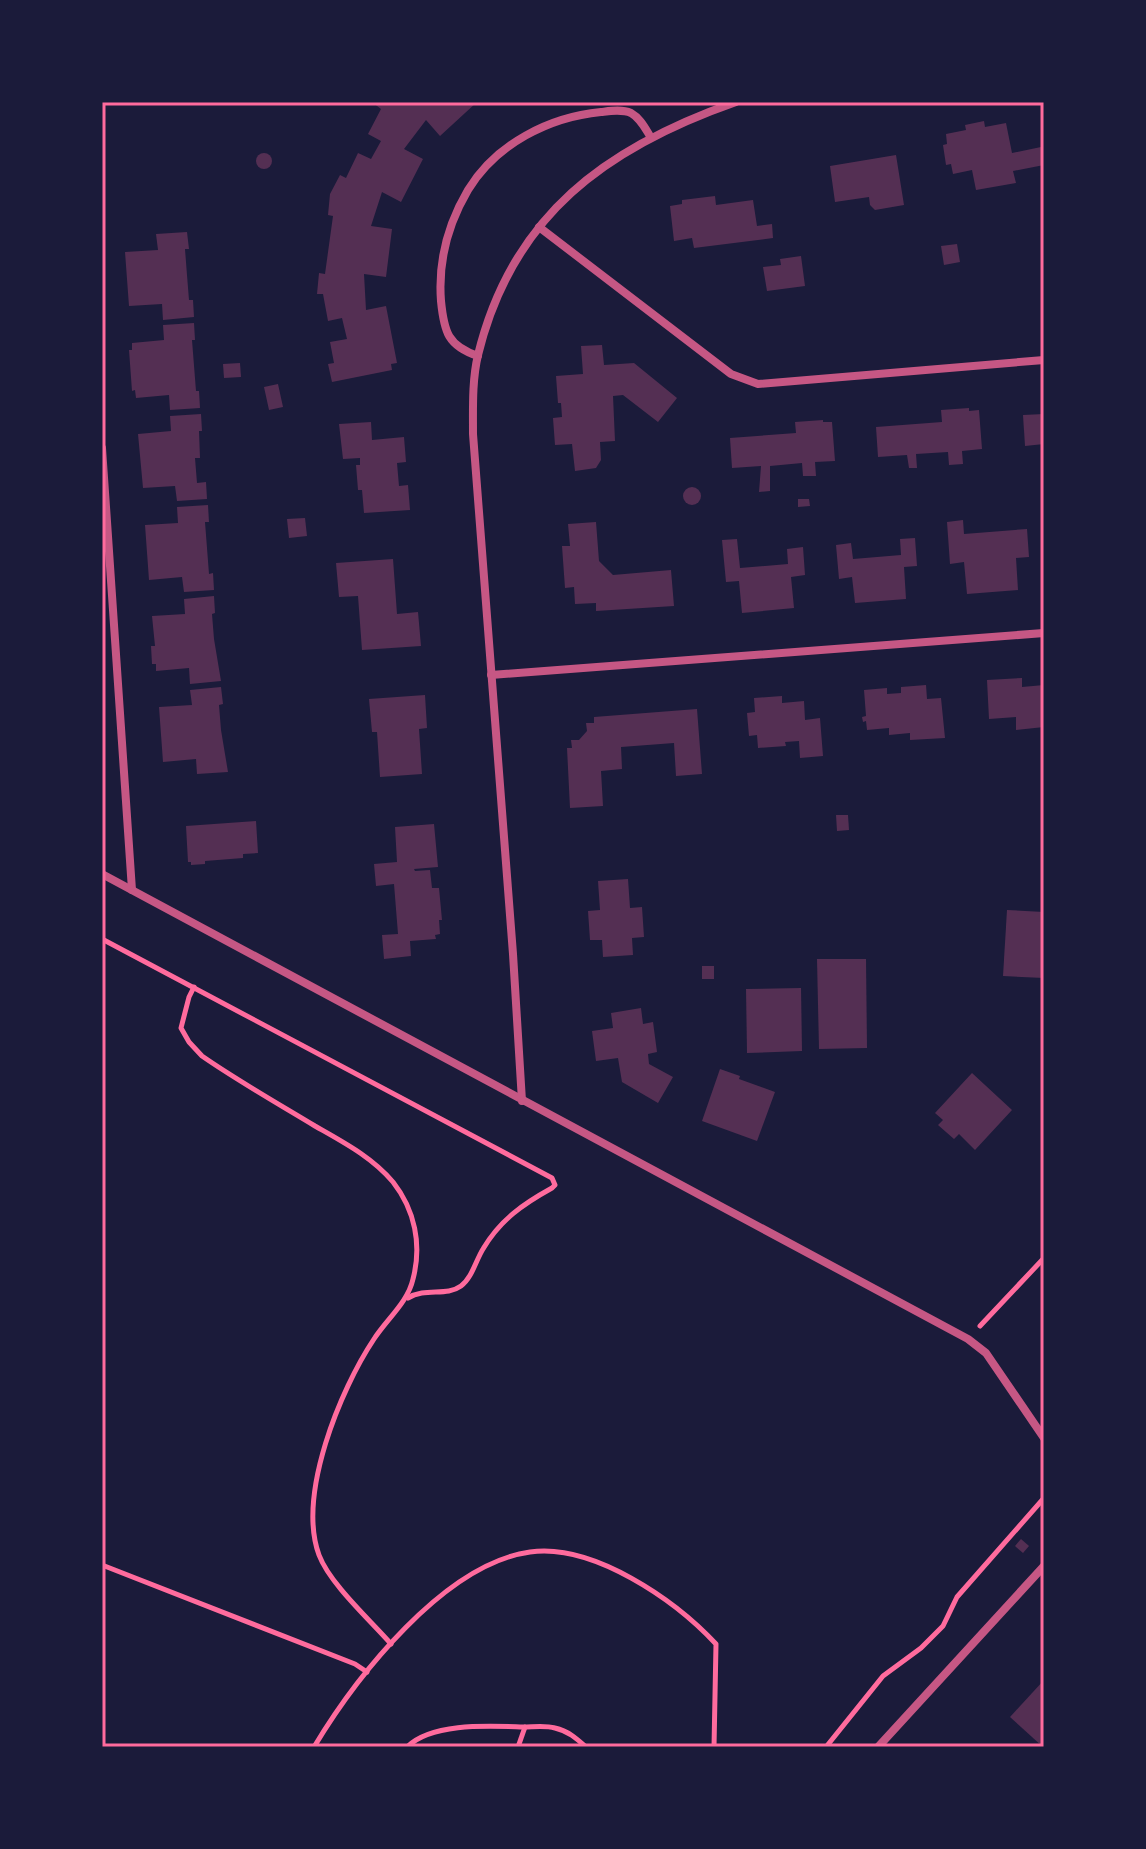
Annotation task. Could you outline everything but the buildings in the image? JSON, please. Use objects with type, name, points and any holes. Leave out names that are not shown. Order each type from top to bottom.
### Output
[{"type":"street","points":[[522,1101],[473,434],[478,356],[502,288],[539,227],[558,205],[605,163],[650,136],[736,102]]},
{"type":"street","points":[[478,356],[458,350],[448,335],[440,281],[444,247],[469,188],[505,150],[554,121],[614,111],[630,113],[642,123],[650,136]]},
{"type":"street","points":[[539,227],[731,374],[758,384],[1044,360]]},
{"type":"street","points":[[102,448],[132,890]]},
{"type":"street","points":[[491,675],[1044,633]]},
{"type":"street","points":[[102,874],[968,1339],[986,1353],[1044,1438]]},
{"type":"street","points":[[878,1747],[1044,1566]]},
{"type":"path","points":[[102,939],[552,1178],[555,1185],[512,1211],[495,1230],[467,1280],[459,1288],[418,1292],[390,1314],[353,1376],[320,1460],[311,1512],[313,1537],[320,1559],[332,1579],[391,1644]]},
{"type":"path","points":[[194,987],[181,1028],[202,1056],[364,1155],[395,1185],[409,1207],[417,1233],[413,1280],[406,1299]]},
{"type":"path","points":[[968,1339],[1044,1258]]},
{"type":"path","points":[[826,1747],[883,1676],[921,1648],[943,1626],[957,1597],[1044,1498]]},
{"type":"path","points":[[314,1747],[332,1717],[367,1672],[433,1602],[483,1569],[530,1552],[570,1554],[603,1565],[644,1586],[703,1630],[716,1644],[714,1747]]},
{"type":"path","points":[[102,1565],[355,1664],[367,1672]]},
{"type":"path","points":[[407,1747],[431,1734],[459,1728],[551,1726],[571,1733],[586,1747]]},
{"type":"path","points":[[518,1747],[525,1727]]}]
